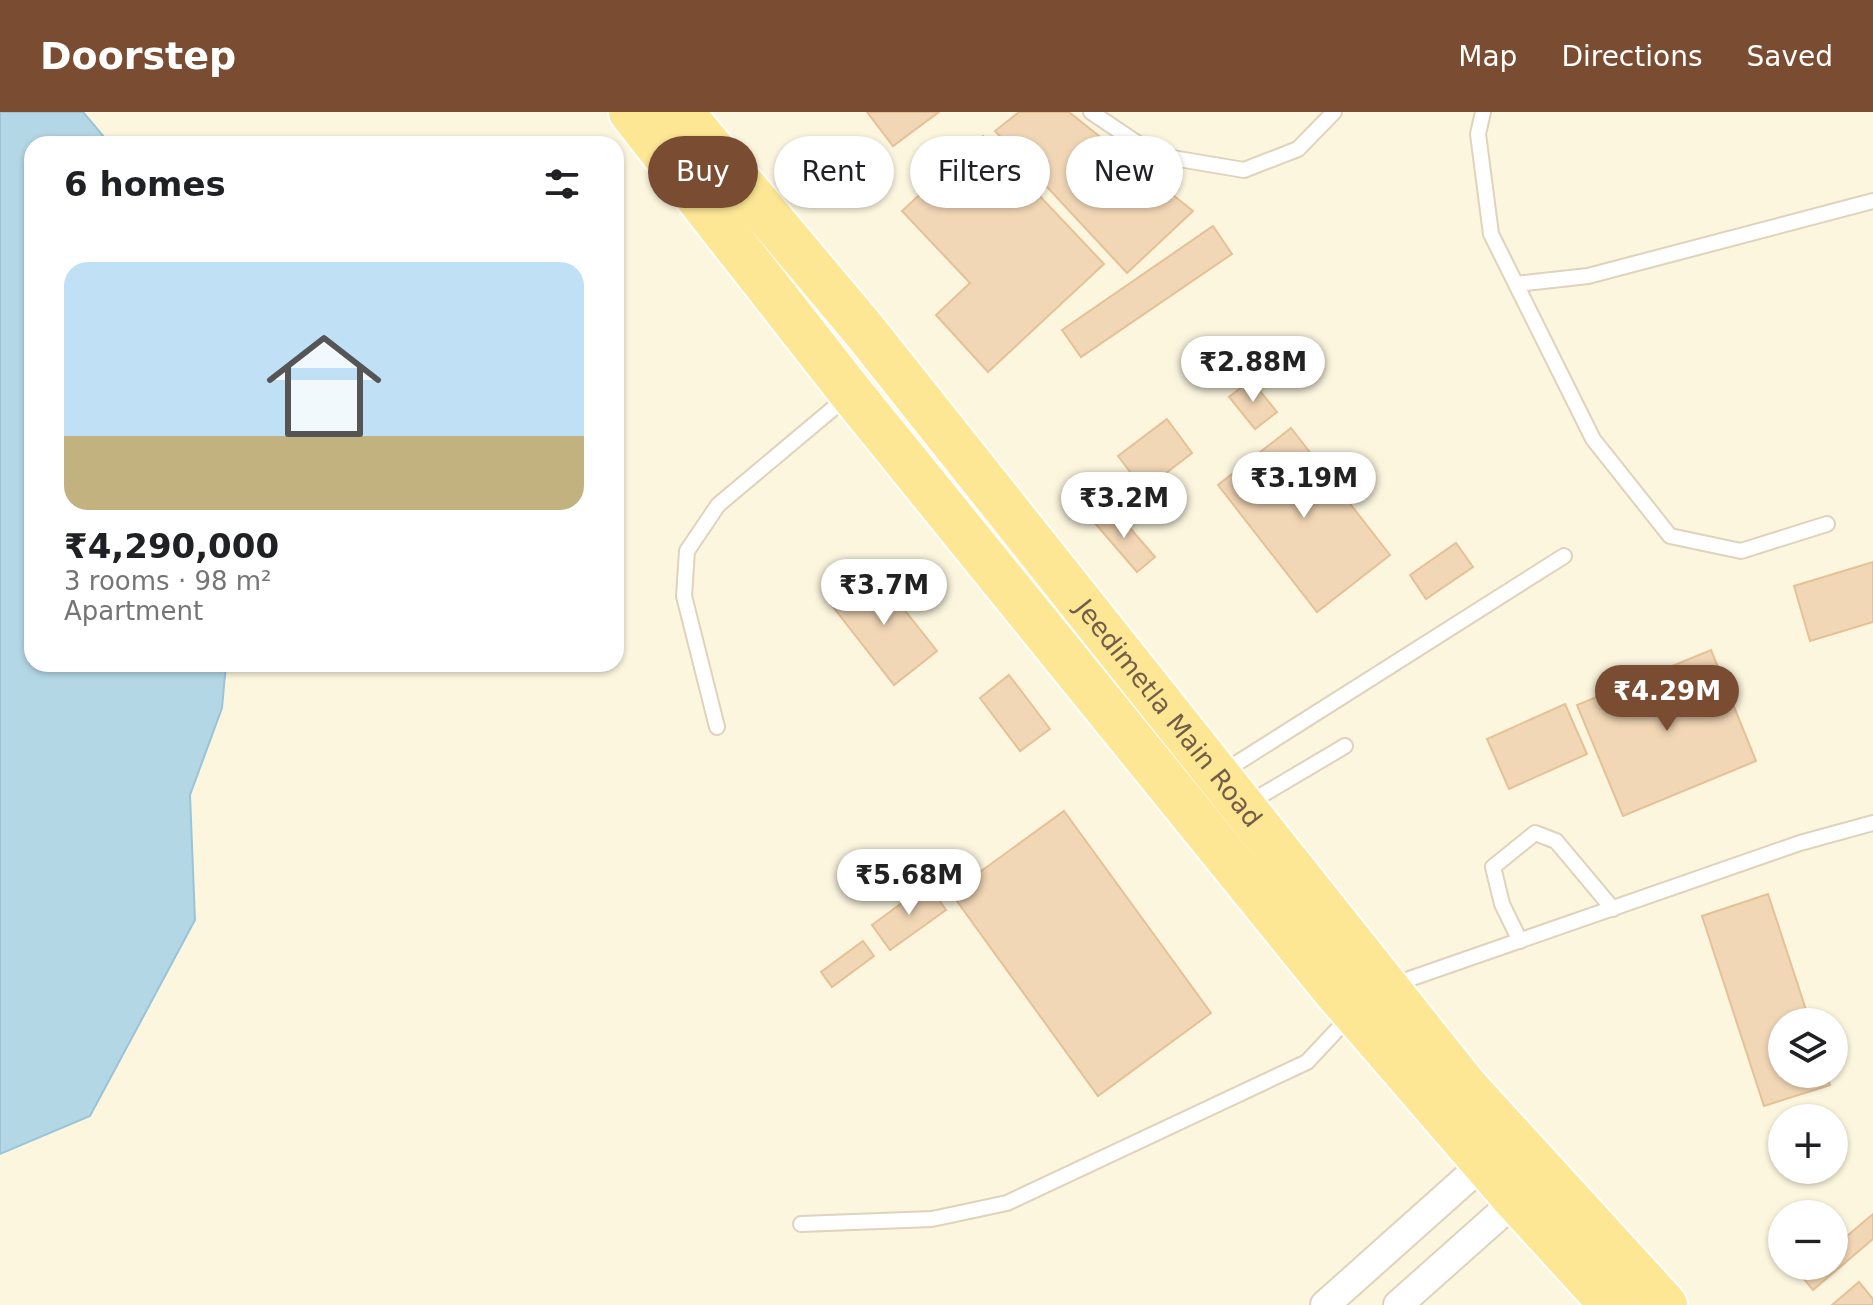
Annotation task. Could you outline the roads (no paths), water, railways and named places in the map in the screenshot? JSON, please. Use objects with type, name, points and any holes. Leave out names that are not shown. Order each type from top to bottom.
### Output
[{"type":"main road","name":"Jeedimetla Main Road","points":[[631,112],[851,393],[1369,1000],[1465,1086],[1665,1305]]},
{"type":"main road","name":"Jeedimetla Main Road","points":[[681,112],[863,329],[1231,791],[1369,1000],[1484,1163],[1612,1305]]},
{"type":"street","points":[[1325,1305],[1484,1163]]},
{"type":"street","points":[[1398,1305],[1516,1200]]},
{"type":"lane","points":[[1091,112],[1155,155],[1244,170],[1298,149],[1334,112]]},
{"type":"lane","points":[[1483,112],[1478,134],[1491,234],[1593,439],[1670,536],[1741,551],[1827,524]]},
{"type":"lane","points":[[1516,284],[1588,276],[1873,201]]},
{"type":"lane","points":[[717,727],[684,596],[687,551],[718,505],[851,393]]},
{"type":"lane","points":[[1231,791],[1564,556]]},
{"type":"lane","points":[[1231,791],[1345,746]]},
{"type":"lane","points":[[801,1224],[932,1219],[1007,1203],[1307,1062],[1369,1000],[1520,941],[1800,843],[1873,823]]},
{"type":"lane","points":[[1520,941],[1502,904],[1493,867],[1535,833],[1556,841],[1613,909]]},
{"type":"water","points":[[0,112],[83,112],[103,136],[24,136],[24,672],[225,672],[222,708],[190,795],[195,920],[90,1116],[0,1154]]}]
